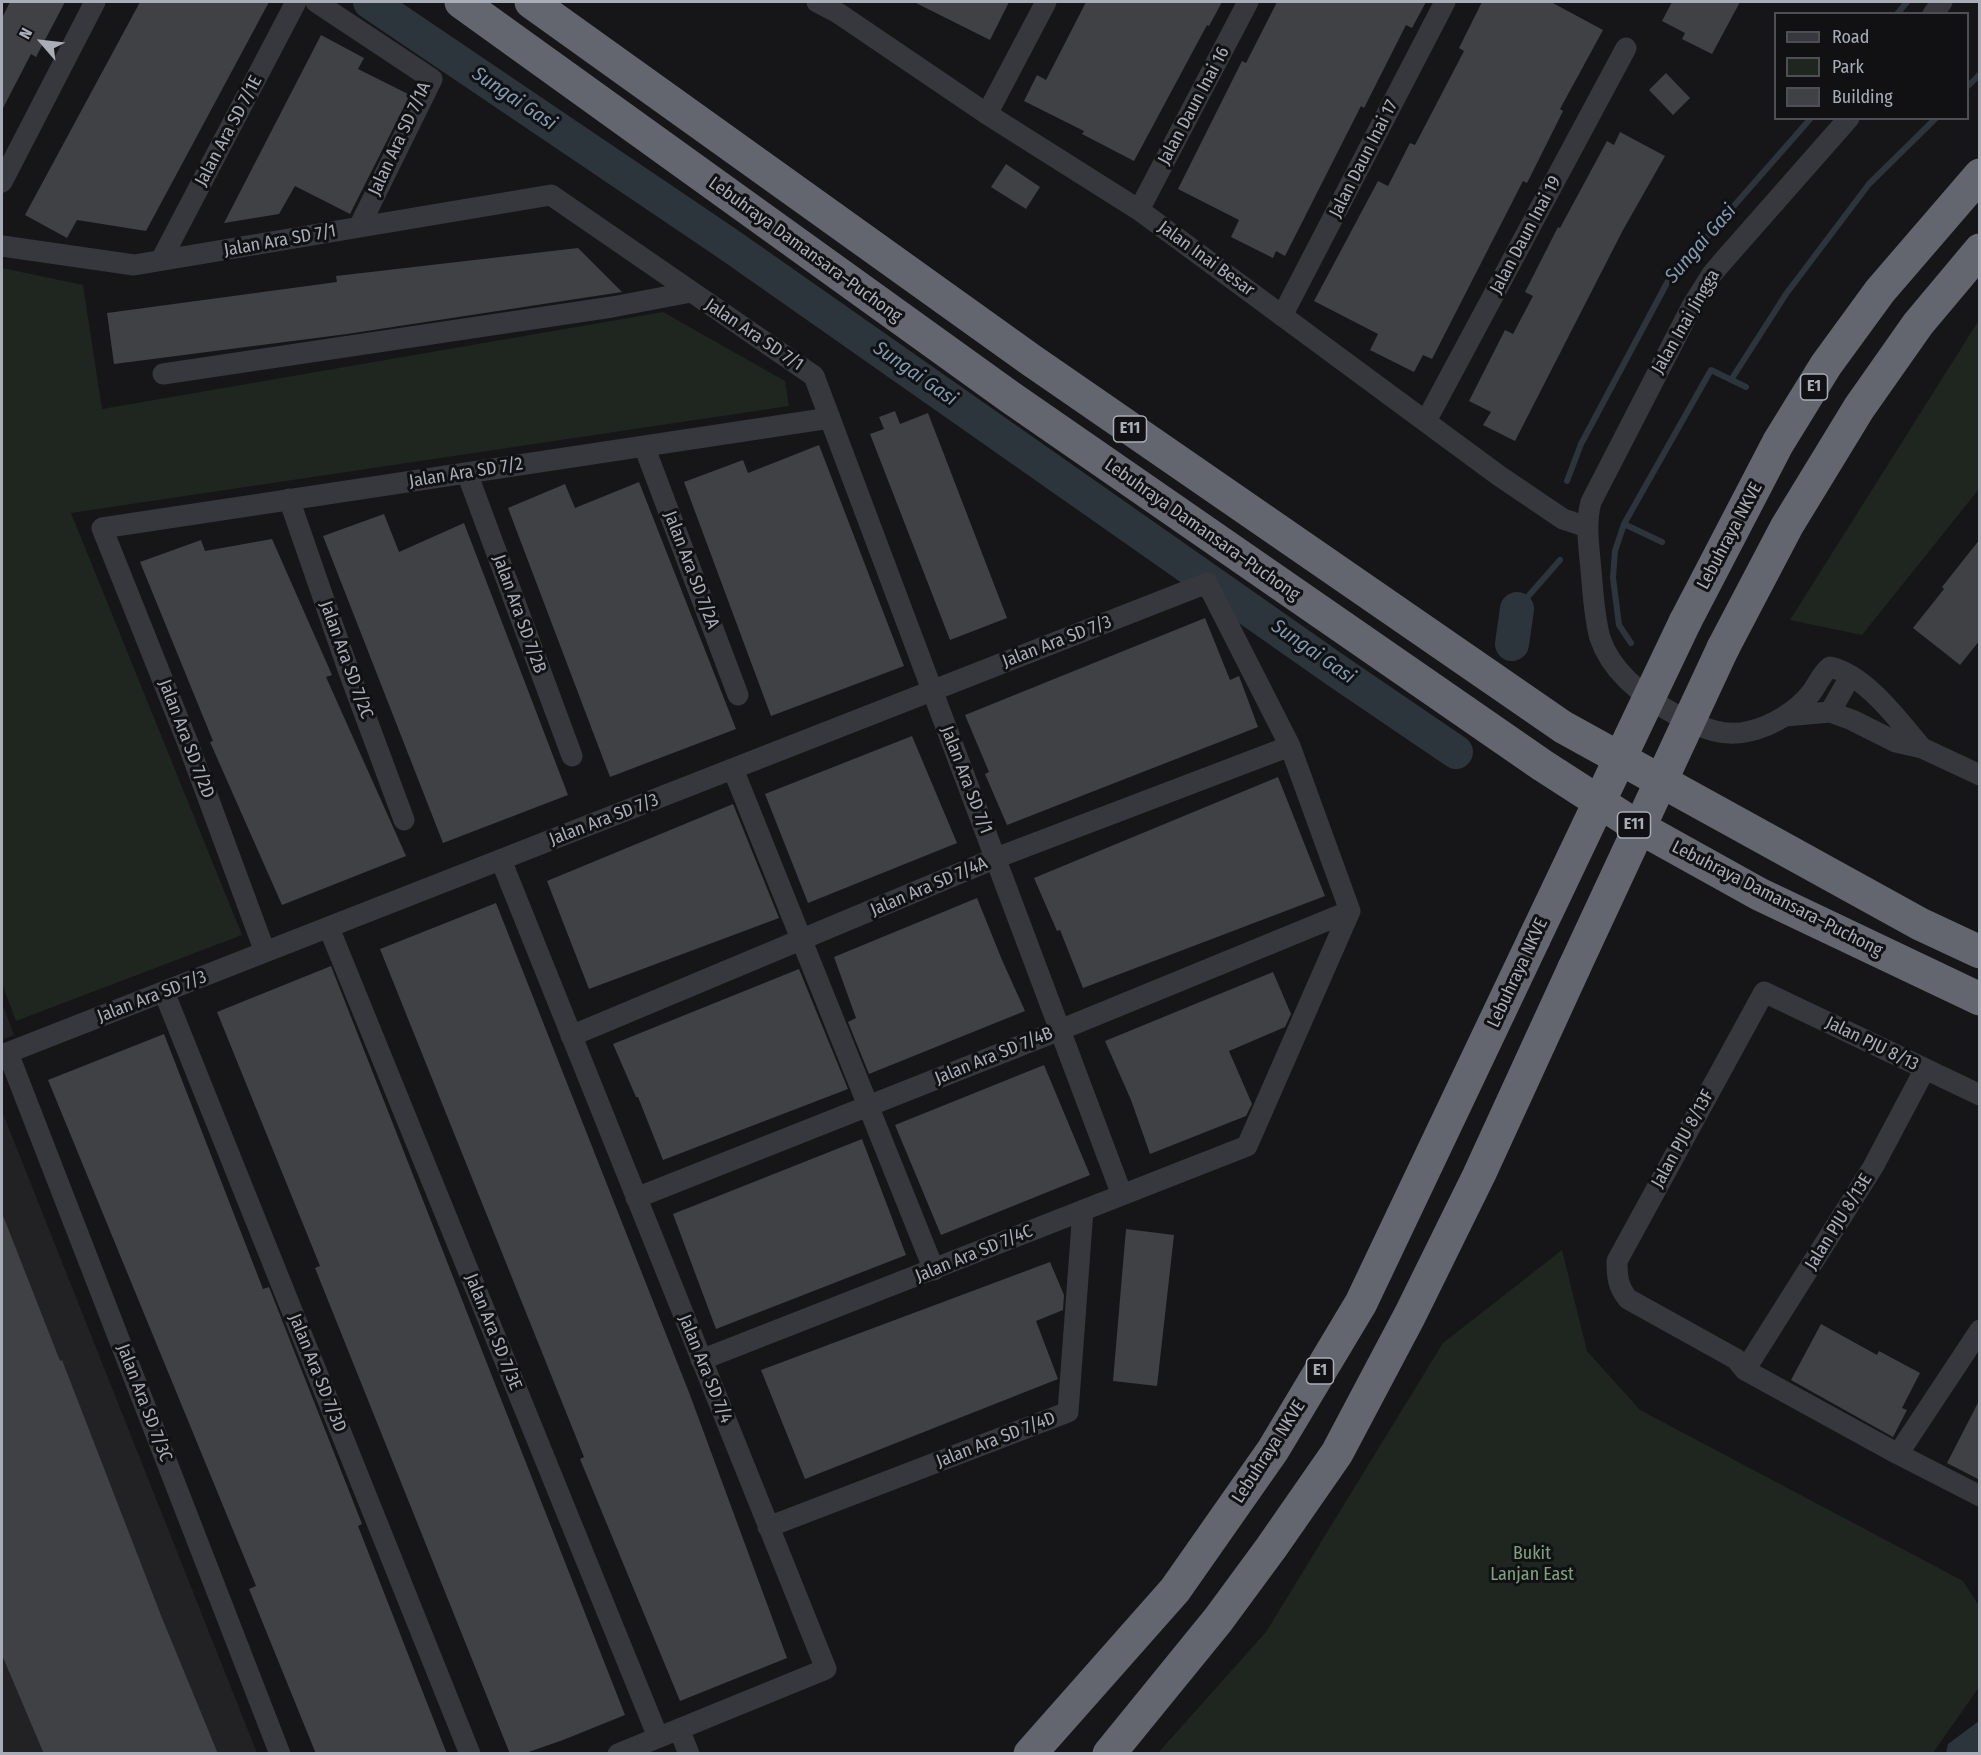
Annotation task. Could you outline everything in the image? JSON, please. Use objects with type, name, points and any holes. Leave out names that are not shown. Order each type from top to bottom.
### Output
[{"type":"highway","name":"Lebuhraya Damansara–Puchong","points":[[461,2],[1010,397],[1542,765],[1635,825],[1759,894],[1980,999]]},
{"type":"highway","name":"E11","points":[[531,2],[1030,360],[1563,727],[1888,908],[1980,952]]},
{"type":"highway","name":"Lebuhraya NKVE","points":[[1030,1754],[1175,1590],[1273,1450],[1361,1303],[1685,622],[1778,443],[1826,365],[1880,291],[1980,176]]},
{"type":"highway","points":[[1109,1754],[1218,1620],[1337,1453],[1469,1197],[1723,648],[1787,526],[1859,408],[1918,324],[1980,250]]},
{"type":"street","points":[[2,182],[95,2]]},
{"type":"street","name":"Jalan Ara SD 7/1E","points":[[161,260],[296,2]]},
{"type":"street","name":"Jalan Ara SD 7/1A","points":[[316,2],[432,79],[359,227]]},
{"type":"street","name":"Jalan Inai Besar","points":[[817,2],[841,7],[987,114],[1139,210],[1498,475],[1563,519],[1587,527]]},
{"type":"street","points":[[987,114],[1046,2]]},
{"type":"street","name":"Jalan Daun Inai 16","points":[[1139,210],[1248,2]]},
{"type":"street","name":"Jalan Daun Inai 17","points":[[1282,316],[1445,2]]},
{"type":"street","name":"Jalan Daun Inai 19","points":[[1426,421],[1626,48]]},
{"type":"street","name":"Jalan Inai Jingga","points":[[1784,716],[1764,727],[1748,732],[1732,734],[1701,728],[1668,710],[1624,676],[1601,640],[1595,612],[1587,527],[1591,502],[1596,490],[1692,306],[1712,274],[1847,120]]},
{"type":"street","name":"Jalan Ara SD 7/1","points":[[2,246],[134,265],[551,195],[814,376],[1122,1195]]},
{"type":"street","points":[[163,374],[612,307],[691,292]]},
{"type":"street","name":"Jalan Ara SD 7/2","points":[[102,528],[830,418]]},
{"type":"street","name":"Jalan Ara SD 7/2A","points":[[644,446],[738,695]]},
{"type":"street","name":"Jalan Ara SD 7/2B","points":[[467,473],[572,756]]},
{"type":"street","name":"Jalan Ara SD 7/2C","points":[[289,499],[349,672],[404,820]]},
{"type":"street","name":"Jalan Ara SD 7/2D","points":[[102,528],[187,741],[265,952]]},
{"type":"street","name":"Jalan Ara SD 7/3","points":[[5,1054],[1207,583],[1290,746]]},
{"type":"street","points":[[1784,716],[1811,693],[1825,672],[1830,668],[1837,669],[1869,688],[1922,748]]},
{"type":"street","points":[[1830,712],[1850,677]]},
{"type":"street","points":[[1784,716],[1830,712],[1852,720],[1896,742],[1922,748],[1980,774]]},
{"type":"street","points":[[1290,746],[1350,910]]},
{"type":"street","name":"Jalan Ara SD 7/4A","points":[[571,1036],[996,858],[1290,746]]},
{"type":"street","points":[[733,769],[933,1270]]},
{"type":"street","name":"Jalan Ara SD 7/4","points":[[501,860],[826,1669],[618,1754]]},
{"type":"street","name":"Jalan Ara SD 7/4B","points":[[636,1198],[1060,1030],[1350,910]]},
{"type":"street","name":"Jalan Ara SD 7/4C","points":[[701,1360],[1247,1146],[1350,910]]},
{"type":"street","name":"Jalan Ara SD 7/3E","points":[[329,927],[658,1737]]},
{"type":"street","name":"Jalan Ara SD 7/3D","points":[[164,992],[470,1754]]},
{"type":"street","name":"Jalan PJU 8/13","points":[[1764,992],[1980,1095]]},
{"type":"street","name":"Jalan PJU 8/13F","points":[[1745,1370],[1736,1359],[1628,1299],[1620,1289],[1617,1262],[1764,992]]},
{"type":"street","name":"Jalan Ara SD 7/3C","points":[[5,1054],[280,1754]]},
{"type":"street","name":"Jalan PJU 8/13E","points":[[1745,1370],[1873,1167],[1925,1069]]},
{"type":"street","name":"Jalan Ara SD 7/4D","points":[[768,1527],[1068,1412],[1083,1210]]},
{"type":"street","points":[[1898,1454],[1980,1330]]},
{"type":"street","points":[[1745,1370],[1980,1496]]},
{"type":"street","points":[[679,1729],[689,1754]]},
{"type":"shaded area","points":[[2,1003],[14,1035],[2,1040]]},
{"type":"shaded area","points":[[2,1111],[257,1753],[2,1753]]},
{"type":"shaded area","points":[[1979,1721],[1979,1753],[1946,1753],[1948,1744]]},
{"type":"green space","points":[[2,268],[83,285],[102,409],[663,312],[785,381],[789,406],[71,513],[242,935],[16,1021],[2,984]]},
{"type":"green space","points":[[1979,320],[1979,489],[1862,635],[1790,620]]},
{"type":"green space","name":"Bukit Lanjan East","points":[[1562,1250],[1587,1351],[1640,1410],[1963,1581],[1979,1606],[1979,1687],[1933,1753],[1158,1753],[1266,1632],[1443,1343]]},
{"type":"building","points":[[10,2],[65,2],[36,57],[31,54],[2,110],[2,18]]},
{"type":"building","points":[[140,2],[269,2],[146,231],[77,220],[67,238],[25,215]]},
{"type":"building","points":[[914,2],[1009,2],[990,40]]},
{"type":"building","points":[[1086,2],[1222,2],[1209,26],[1207,25],[1134,161],[1082,134],[1084,131],[1024,101],[1037,75],[1046,80]]},
{"type":"building","points":[[1277,2],[1426,2],[1412,28],[1406,25],[1364,108],[1361,106],[1285,256],[1276,251],[1273,258],[1231,237],[1239,220],[1178,189],[1242,61],[1246,63]]},
{"type":"building","points":[[1482,2],[1551,2],[1603,30],[1560,109],[1563,111],[1527,183],[1523,181],[1432,359],[1423,355],[1414,372],[1370,350],[1378,334],[1314,301],[1378,181],[1388,186],[1410,143],[1415,145],[1464,51],[1459,48]]},
{"type":"building","points":[[1672,2],[1740,2],[1712,54],[1682,39],[1685,33],[1662,21]]},
{"type":"building","points":[[321,35],[364,58],[358,69],[410,95],[350,214],[295,186],[279,214],[224,223]]},
{"type":"building","points":[[1666,73],[1690,98],[1673,115],[1649,90]]},
{"type":"building","points":[[1620,132],[1665,156],[1623,230],[1515,441],[1483,425],[1491,412],[1469,401],[1505,330],[1513,334],[1533,296],[1525,292],[1558,227],[1560,228],[1607,141],[1614,145]]},
{"type":"building","points":[[1006,164],[1040,187],[1026,209],[991,187]]},
{"type":"building","points":[[578,248],[622,292],[347,334],[114,364],[107,313],[337,282],[336,276]]},
{"type":"building","points":[[895,411],[900,424],[928,413],[1007,618],[950,640],[870,434],[884,429],[879,417]]},
{"type":"building","points":[[819,445],[904,666],[771,716],[684,482],[743,460],[748,473]]},
{"type":"building","points":[[639,482],[736,729],[610,777],[508,508],[565,484],[575,508]]},
{"type":"building","points":[[384,514],[399,552],[464,523],[568,795],[443,843],[323,536]]},
{"type":"building","points":[[272,539],[332,675],[326,677],[406,856],[282,905],[210,742],[213,741],[140,562],[201,540],[205,551]]},
{"type":"building","points":[[1980,539],[1980,640],[1960,665],[1913,628]]},
{"type":"building","points":[[1205,618],[1230,680],[1239,676],[1258,727],[1007,825],[985,774],[989,772],[965,715]]},
{"type":"building","points":[[912,736],[957,843],[808,903],[765,794]]},
{"type":"building","points":[[1278,777],[1325,896],[1083,988],[1060,930],[1057,931],[1034,878]]},
{"type":"building","points":[[733,804],[779,918],[589,989],[547,881]]},
{"type":"building","points":[[977,898],[1025,1011],[869,1074],[848,1022],[856,1018],[834,957]]},
{"type":"building","points":[[496,903],[690,1395],[787,1658],[680,1701],[580,1459],[584,1457],[380,949]]},
{"type":"building","points":[[331,966],[625,1715],[523,1754],[510,1754],[315,1268],[320,1266],[217,1012]]},
{"type":"building","points":[[799,969],[848,1089],[663,1160],[638,1097],[636,1097],[613,1044]]},
{"type":"building","points":[[1273,972],[1291,1014],[1285,1027],[1229,1051],[1252,1104],[1246,1116],[1150,1154],[1131,1100],[1105,1041]]},
{"type":"building","points":[[164,1034],[263,1289],[269,1287],[362,1524],[358,1526],[447,1754],[316,1754],[249,1589],[256,1586],[48,1080]]},
{"type":"building","points":[[1044,1065],[1090,1175],[941,1235],[895,1125]]},
{"type":"building","points":[[862,1139],[906,1255],[716,1329],[673,1214]]},
{"type":"building","points":[[2,1213],[218,1754],[44,1754],[2,1655]]},
{"type":"building","points":[[1126,1229],[1174,1235],[1157,1386],[1113,1381]]},
{"type":"building","points":[[1050,1262],[1064,1295],[1063,1310],[1036,1321],[1058,1379],[805,1479],[761,1370]]},
{"type":"building","points":[[1821,1324],[1877,1355],[1879,1351],[1920,1373],[1902,1408],[1907,1410],[1893,1437],[1791,1380]]},
{"type":"building","points":[[1980,1399],[1980,1480],[1947,1463]]},
{"type":"waterway","name":"Sungai Gasi","points":[[370,2],[728,244],[1456,752]]},
{"type":"waterway","name":"Sungai Gasi","points":[[1899,12],[1907,2]]},
{"type":"waterway","points":[[1969,85],[1980,74]]},
{"type":"waterway","name":"Sungai Gasi","points":[[1567,481],[1581,444],[1668,281],[1809,120]]},
{"type":"waterway","points":[[1731,380],[1786,294],[1869,184],[1934,120]]},
{"type":"waterway","points":[[1631,643],[1619,625],[1613,578],[1615,551],[1624,524],[1711,370],[1746,387]]},
{"type":"waterway","points":[[1624,524],[1662,542]]},
{"type":"waterway","name":"Sungai Gasi","points":[[1517,609],[1560,560]]},
{"type":"waterway","name":"Sungai Gasi","points":[[1512,644],[1517,609]]}]
